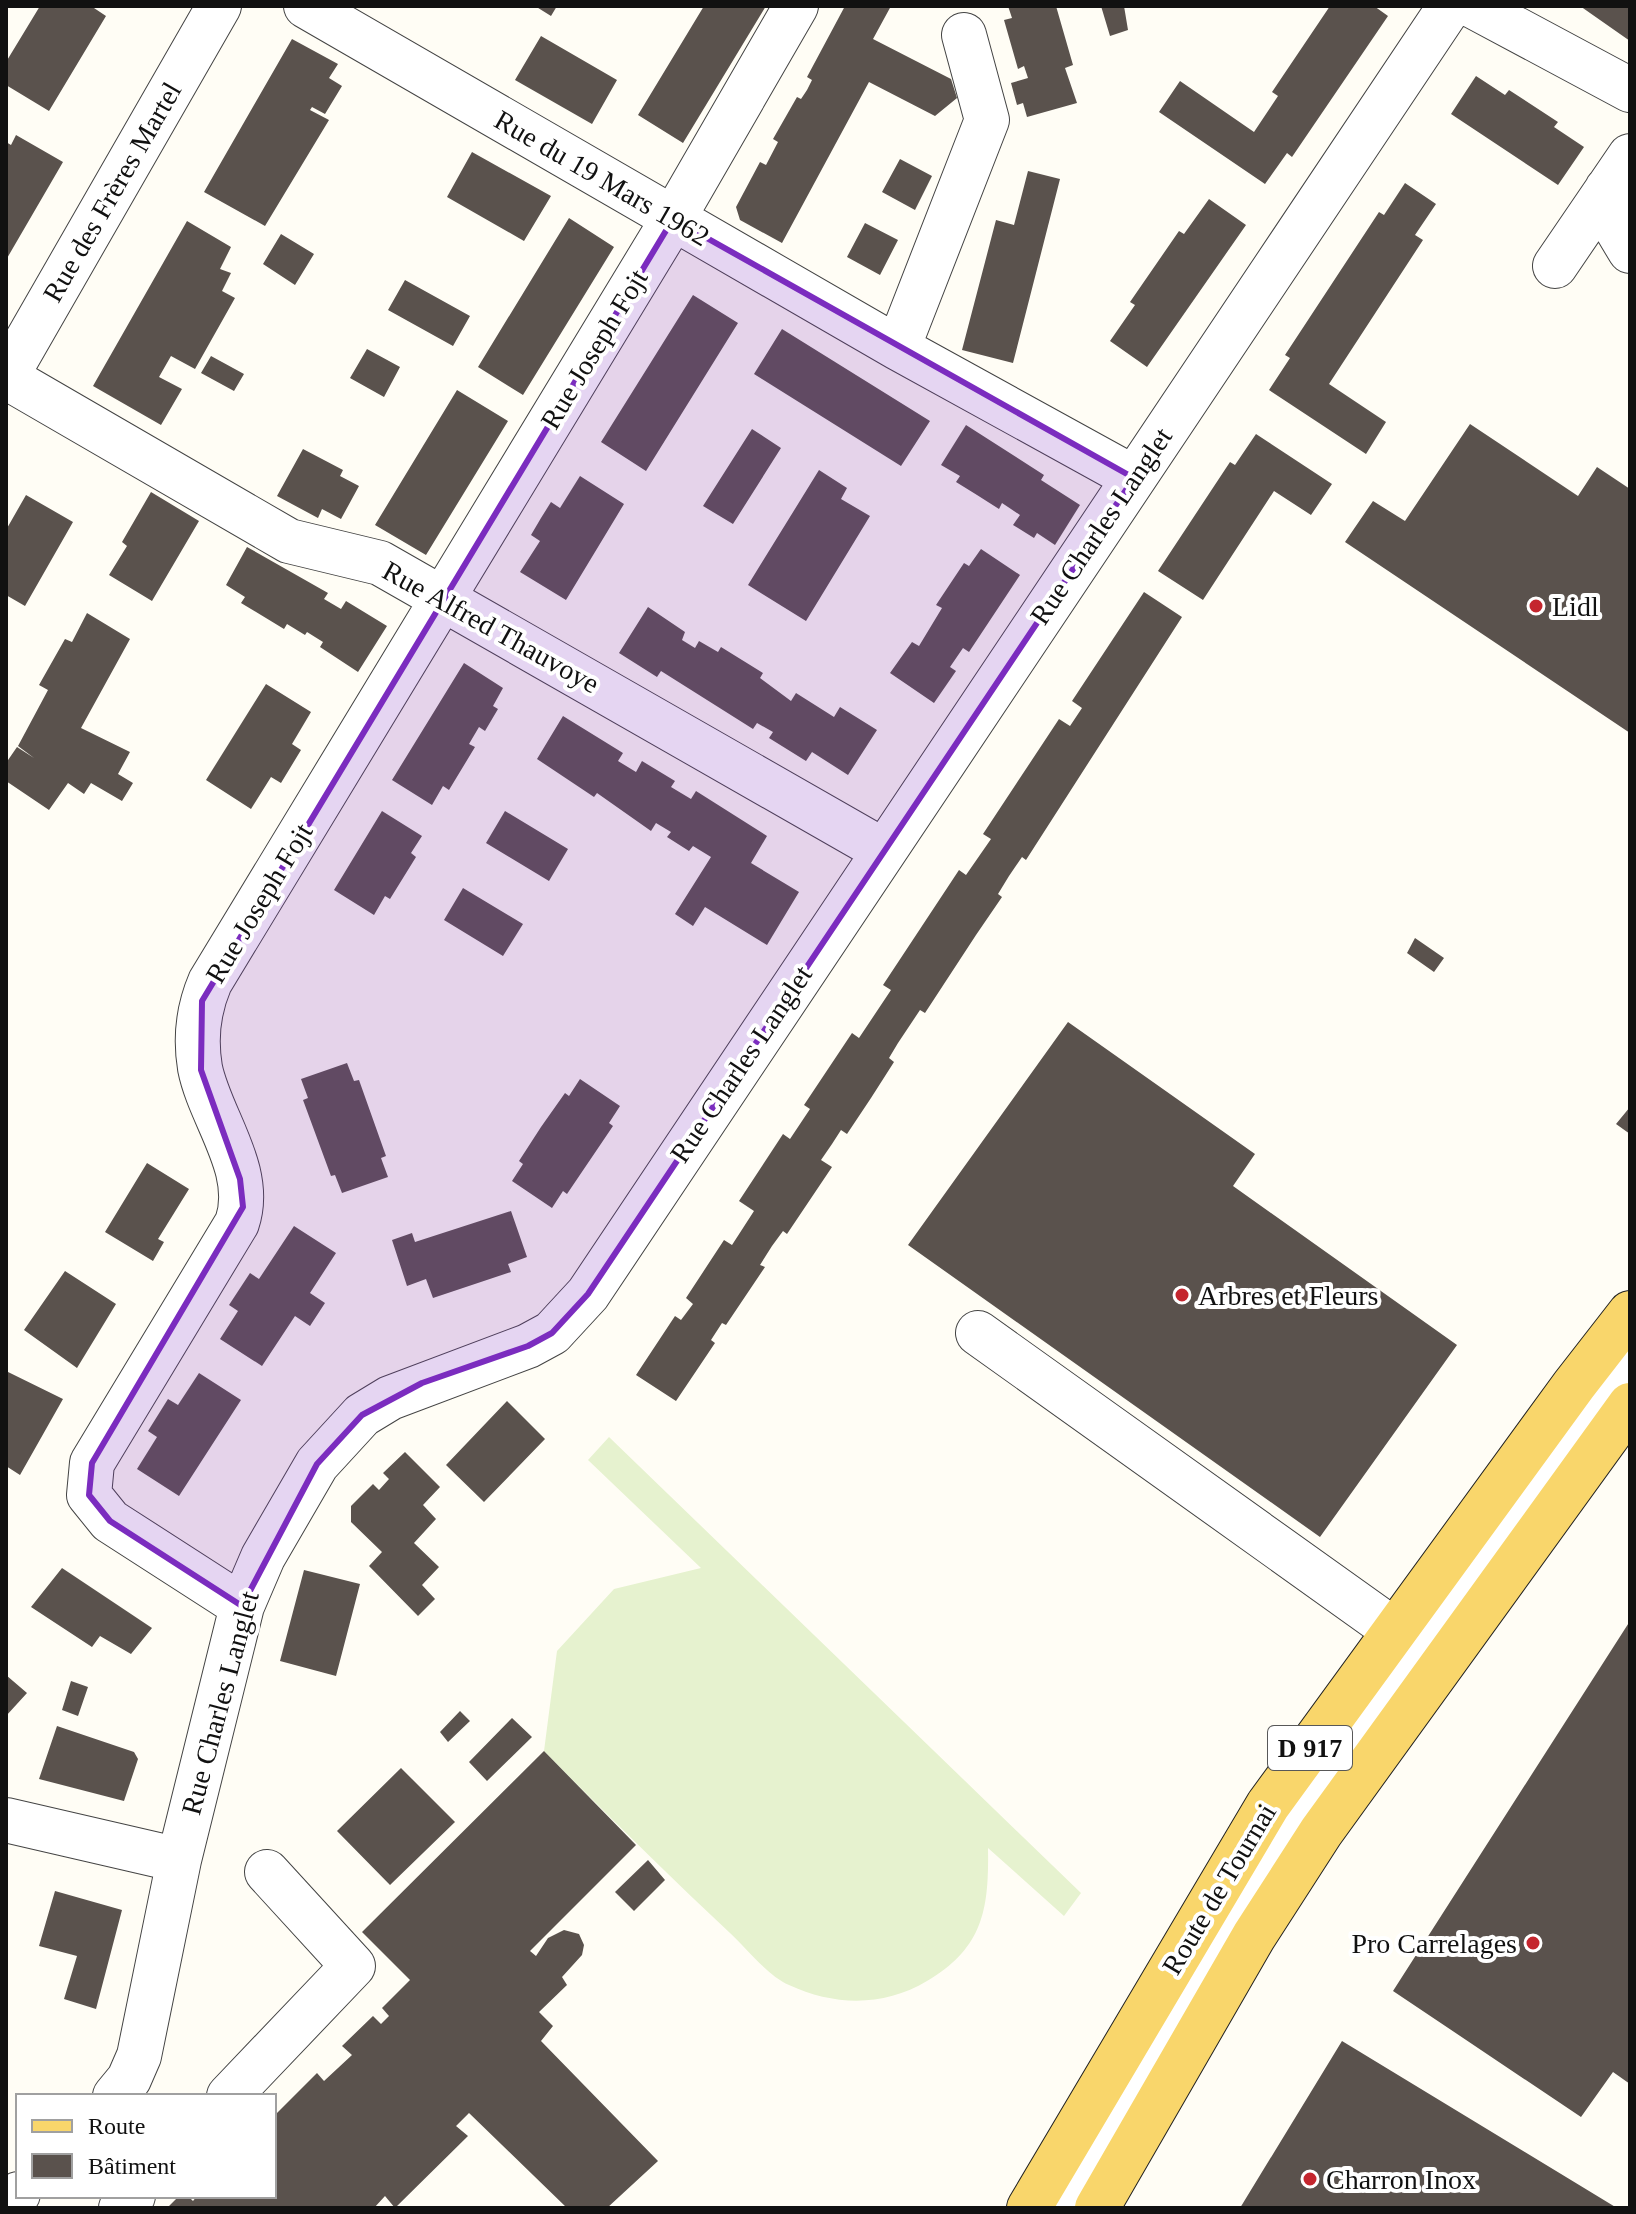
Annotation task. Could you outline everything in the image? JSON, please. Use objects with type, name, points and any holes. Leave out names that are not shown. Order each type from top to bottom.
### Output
[{"type":"main road","name":"Route de Tournai","points":[[1029,2208],[1242,1845],[1395,1631],[1630,1313]]},
{"type":"main road","name":"Route de Tournai","points":[[1097,2208],[1247,1948],[1321,1832],[1630,1405]]},
{"type":"street","name":"Rue des Frères Martel","points":[[6,377],[219,6]]},
{"type":"street","name":"Rue du 19 Mars 1962","points":[[306,6],[898,348],[1134,478]]},
{"type":"street","name":"Rue Joseph Fojt","points":[[242,1606],[110,1521],[89,1495],[88,1477],[92,1463],[237,1223],[243,1207],[240,1179],[201,1070],[198,1024],[210,982],[673,219],[796,6]]},
{"type":"street","name":"Rue Charles Langlet","points":[[117,2094],[129,2079],[139,2056],[179,1860],[242,1606],[263,1557],[317,1464],[362,1415],[422,1383],[528,1346],[552,1333],[574,1313],[1450,6]]},
{"type":"street","points":[[1473,6],[1630,90]]},
{"type":"street","points":[[898,348],[987,120],[964,35]]},
{"type":"street","points":[[1623,173],[1615,226],[1630,251]]},
{"type":"street","points":[[1555,266],[1623,173]]},
{"type":"street","name":"Rue Alfred Thauvoye","points":[[6,377],[289,541],[380,563],[884,851]]},
{"type":"street","points":[[978,1333],[1395,1631]]},
{"type":"street","points":[[1069,2208],[1283,1848],[1630,1367]]},
{"type":"street","points":[[6,1820],[179,1860]]},
{"type":"street","points":[[231,2094],[353,1966],[267,1872]]},
{"type":"highlighted area","points":[[673,219],[1134,478],[588,1294],[552,1333],[528,1346],[422,1383],[362,1415],[317,1464],[242,1606],[110,1521],[89,1495],[92,1463],[243,1207],[240,1179],[201,1070],[202,1001]]},
{"type":"green space","points":[[609,1437],[1081,1893],[1064,1916],[988,1848],[987,1890],[979,1925],[971,1941],[946,1968],[927,1981],[894,1996],[859,2001],[806,1992],[781,1981],[766,1969],[544,1751],[557,1651],[614,1589],[701,1568],[588,1460]]},
{"type":"building","points":[[40,6],[91,6],[106,16],[49,111],[6,85],[6,62]]},
{"type":"building","points":[[535,6],[557,6],[551,16]]},
{"type":"building","points":[[704,6],[766,6],[683,143],[638,115]]},
{"type":"building","points":[[845,6],[891,6],[873,39],[951,79],[957,98],[935,116],[869,82],[782,243],[740,220],[736,207],[760,162],[766,165],[778,142],[773,139],[797,97],[801,99],[807,90],[812,80],[807,77]]},
{"type":"building","points":[[1008,6],[1056,6],[1073,65],[1065,68],[1077,103],[1027,117],[1023,103],[1017,105],[1011,83],[1028,78],[1024,66],[1018,69],[1004,20],[1012,18]]},
{"type":"building","points":[[1101,6],[1124,6],[1128,30],[1110,36]]},
{"type":"building","points":[[1330,6],[1374,6],[1388,16],[1292,157],[1287,153],[1265,184],[1159,112],[1180,81],[1254,132],[1278,96],[1272,92]]},
{"type":"building","points":[[1580,6],[1630,6],[1630,41]]},
{"type":"building","points":[[541,36],[617,80],[592,124],[515,80]]},
{"type":"building","points":[[292,39],[338,64],[329,78],[342,86],[325,114],[312,107],[310,110],[329,120],[265,226],[204,192]]},
{"type":"building","points":[[1476,76],[1505,95],[1509,90],[1558,122],[1554,127],[1584,147],[1558,185],[1451,114]]},
{"type":"building","points":[[16,135],[63,162],[6,260],[6,142],[11,145]]},
{"type":"building","points":[[472,152],[551,196],[524,241],[447,197]]},
{"type":"building","points":[[900,159],[932,176],[915,210],[882,192]]},
{"type":"building","points":[[1028,171],[1060,179],[1013,363],[962,350],[996,220],[1014,225]]},
{"type":"building","points":[[1405,183],[1436,204],[1415,235],[1423,240],[1329,384],[1386,422],[1366,454],[1269,390],[1290,358],[1285,355],[1379,212],[1384,215]]},
{"type":"building","points":[[1209,199],[1246,225],[1147,367],[1110,341],[1135,305],[1130,302],[1179,231],[1184,234]]},
{"type":"building","points":[[569,218],[614,247],[523,395],[478,367]]},
{"type":"building","points":[[187,221],[231,247],[220,269],[231,273],[222,291],[235,298],[195,369],[171,356],[159,377],[182,389],[161,425],[93,386]]},
{"type":"building","points":[[865,223],[898,240],[880,275],[847,257]]},
{"type":"building","points":[[281,234],[314,254],[295,285],[263,264]]},
{"type":"building","points":[[405,280],[470,316],[453,346],[388,310]]},
{"type":"building","points":[[693,295],[738,323],[646,471],[601,442]]},
{"type":"building","points":[[782,329],[930,421],[901,466],[754,374]]},
{"type":"building","points":[[367,349],[400,367],[384,397],[350,378]]},
{"type":"building","points":[[211,356],[244,374],[234,391],[201,373]]},
{"type":"building","points":[[457,390],[508,421],[426,555],[375,525]]},
{"type":"building","name":"Lidl","points":[[1470,424],[1578,496],[1597,467],[1630,489],[1630,733],[1345,542],[1373,501],[1405,521]]},
{"type":"building","points":[[966,425],[1044,475],[1041,480],[1080,505],[1055,545],[1037,533],[1034,538],[1013,525],[1020,515],[1002,503],[999,509],[956,482],[960,476],[941,465]]},
{"type":"building","points":[[752,429],[781,448],[733,524],[703,506]]},
{"type":"building","points":[[1256,434],[1332,484],[1311,515],[1274,491],[1203,600],[1158,571],[1230,462],[1235,465]]},
{"type":"building","points":[[303,449],[343,470],[340,476],[359,486],[341,519],[322,509],[318,518],[277,496]]},
{"type":"building","points":[[819,470],[847,488],[841,499],[870,516],[806,621],[748,585]]},
{"type":"building","points":[[580,476],[624,504],[566,600],[520,572],[540,541],[531,535],[551,502],[560,508]]},
{"type":"building","points":[[151,492],[199,521],[152,601],[109,575],[127,546],[122,542]]},
{"type":"building","points":[[26,495],[73,522],[25,606],[6,595],[6,530]]},
{"type":"building","points":[[247,547],[328,593],[324,599],[341,609],[346,601],[387,626],[358,672],[320,647],[323,642],[307,632],[305,635],[287,624],[284,629],[241,603],[245,597],[226,585]]},
{"type":"building","points":[[981,549],[1020,575],[969,652],[963,648],[950,667],[956,671],[934,703],[890,673],[912,642],[919,646],[942,608],[936,605],[964,563],[969,566]]},
{"type":"building","points":[[1144,592],[1182,617],[1026,860],[1022,857],[1009,876],[998,894],[1002,897],[925,1013],[920,1010],[898,1043],[889,1058],[894,1062],[871,1098],[847,1134],[841,1130],[821,1160],[832,1167],[787,1234],[783,1231],[772,1246],[760,1265],[765,1267],[726,1325],[722,1323],[711,1340],[715,1343],[676,1401],[636,1375],[675,1316],[681,1320],[693,1304],[686,1298],[724,1240],[732,1245],[754,1211],[739,1201],[783,1134],[790,1139],[810,1109],[804,1105],[852,1033],[859,1038],[891,990],[883,985],[959,870],[966,875],[991,839],[983,834],[1059,719],[1070,726],[1082,708],[1072,701]]},
{"type":"building","points":[[648,607],[685,632],[682,640],[695,648],[699,641],[718,652],[721,647],[763,673],[760,678],[791,701],[796,693],[834,717],[840,707],[877,730],[848,775],[812,752],[806,761],[769,738],[773,732],[757,723],[753,729],[661,671],[657,677],[619,653]]},
{"type":"building","points":[[87,613],[130,639],[81,728],[130,752],[118,774],[133,783],[122,801],[91,783],[84,794],[68,783],[49,810],[6,781],[6,763],[17,747],[34,758],[18,746],[48,690],[39,685],[65,639],[72,642]]},
{"type":"building","points":[[464,663],[503,688],[493,706],[498,709],[485,731],[479,727],[469,744],[475,747],[449,790],[443,786],[432,805],[392,780]]},
{"type":"building","points":[[266,684],[311,712],[292,744],[301,750],[281,783],[271,777],[251,809],[206,780]]},
{"type":"building","points":[[563,716],[623,753],[618,761],[636,772],[642,761],[675,781],[671,787],[691,799],[696,791],[767,836],[751,863],[799,892],[767,945],[705,907],[693,926],[675,914],[711,857],[693,846],[689,851],[667,837],[671,832],[656,823],[651,831],[597,793],[594,797],[537,759]]},
{"type":"building","points":[[382,811],[422,836],[411,853],[416,857],[390,899],[385,896],[374,915],[334,890]]},
{"type":"building","points":[[505,811],[568,849],[549,881],[486,843]]},
{"type":"building","points":[[463,888],[523,924],[503,956],[444,920]]},
{"type":"building","points":[[1415,938],[1444,958],[1434,972],[1407,953]]},
{"type":"building","name":"Arbres et Fleurs","points":[[1068,1022],[1255,1154],[1233,1186],[1457,1345],[1320,1537],[908,1245]]},
{"type":"building","points":[[347,1063],[354,1081],[359,1080],[386,1156],[381,1158],[388,1177],[342,1193],[335,1175],[331,1176],[303,1100],[308,1098],[301,1079]]},
{"type":"building","points":[[580,1079],[620,1106],[609,1123],[613,1126],[567,1194],[563,1191],[552,1208],[512,1181],[523,1164],[519,1161],[541,1127],[565,1093],[569,1096]]},
{"type":"building","points":[[1630,1107],[1630,1134],[1616,1124]]},
{"type":"building","points":[[147,1163],[189,1189],[158,1239],[164,1242],[153,1261],[105,1232]]},
{"type":"building","points":[[511,1211],[527,1257],[508,1264],[511,1272],[433,1298],[426,1279],[407,1286],[392,1240],[412,1233],[415,1242]]},
{"type":"building","points":[[294,1226],[336,1253],[310,1293],[325,1303],[310,1326],[295,1316],[262,1366],[220,1339],[238,1311],[229,1305],[250,1273],[259,1279]]},
{"type":"building","points":[[65,1271],[116,1304],[77,1368],[24,1330]]},
{"type":"building","points":[[6,1371],[63,1399],[20,1475],[6,1466]]},
{"type":"building","points":[[199,1373],[241,1400],[179,1496],[137,1469],[157,1437],[148,1431],[168,1399],[178,1405]]},
{"type":"building","points":[[507,1401],[545,1439],[484,1502],[446,1465]]},
{"type":"building","points":[[405,1452],[440,1487],[423,1505],[436,1519],[414,1543],[439,1567],[422,1585],[435,1599],[418,1616],[369,1566],[382,1552],[351,1522],[351,1506],[373,1484],[379,1490],[389,1479],[383,1473]]},
{"type":"building","points":[[62,1568],[152,1628],[131,1654],[100,1636],[92,1647],[31,1607]]},
{"type":"building","points":[[304,1570],[360,1584],[336,1676],[280,1661]]},
{"type":"building","points":[[1630,1621],[1630,2084],[1613,2072],[1581,2117],[1393,1991]]},
{"type":"building","points":[[6,1675],[27,1693],[6,1716]]},
{"type":"building","points":[[71,1681],[88,1687],[78,1716],[62,1710]]},
{"type":"building","points":[[460,1711],[470,1721],[448,1742],[440,1732]]},
{"type":"building","points":[[512,1718],[532,1737],[487,1781],[469,1762]]},
{"type":"building","points":[[57,1726],[134,1752],[138,1759],[124,1801],[39,1779]]},
{"type":"building","points":[[544,1751],[636,1845],[530,1951],[536,1956],[548,1938],[564,1930],[579,1934],[584,1945],[582,1955],[562,1977],[567,1985],[539,2012],[553,2026],[541,2041],[658,2161],[607,2208],[567,2208],[469,2113],[456,2126],[468,2136],[395,2208],[385,2196],[374,2208],[167,2208],[177,2198],[193,2201],[195,2198],[276,2198],[276,2114],[317,2073],[324,2081],[352,2055],[342,2046],[373,2016],[381,2024],[389,2016],[382,2008],[410,1980],[362,1932]]},
{"type":"building","points":[[401,1768],[455,1822],[390,1885],[337,1831]]},
{"type":"building","points":[[648,1860],[665,1880],[634,1911],[615,1892]]},
{"type":"building","points":[[55,1891],[122,1910],[96,2009],[64,1999],[77,1956],[39,1946]]},
{"type":"building","points":[[1342,2041],[1617,2208],[1240,2208]]},
{"type":"place","name":"Lidl","points":[[1536,606]]},
{"type":"place","name":"Arbres et Fleurs","points":[[1182,1295]]},
{"type":"place","name":"Pro Carrelages","points":[[1533,1943]]},
{"type":"place","name":"Charron Inox","points":[[1310,2179]]}]
